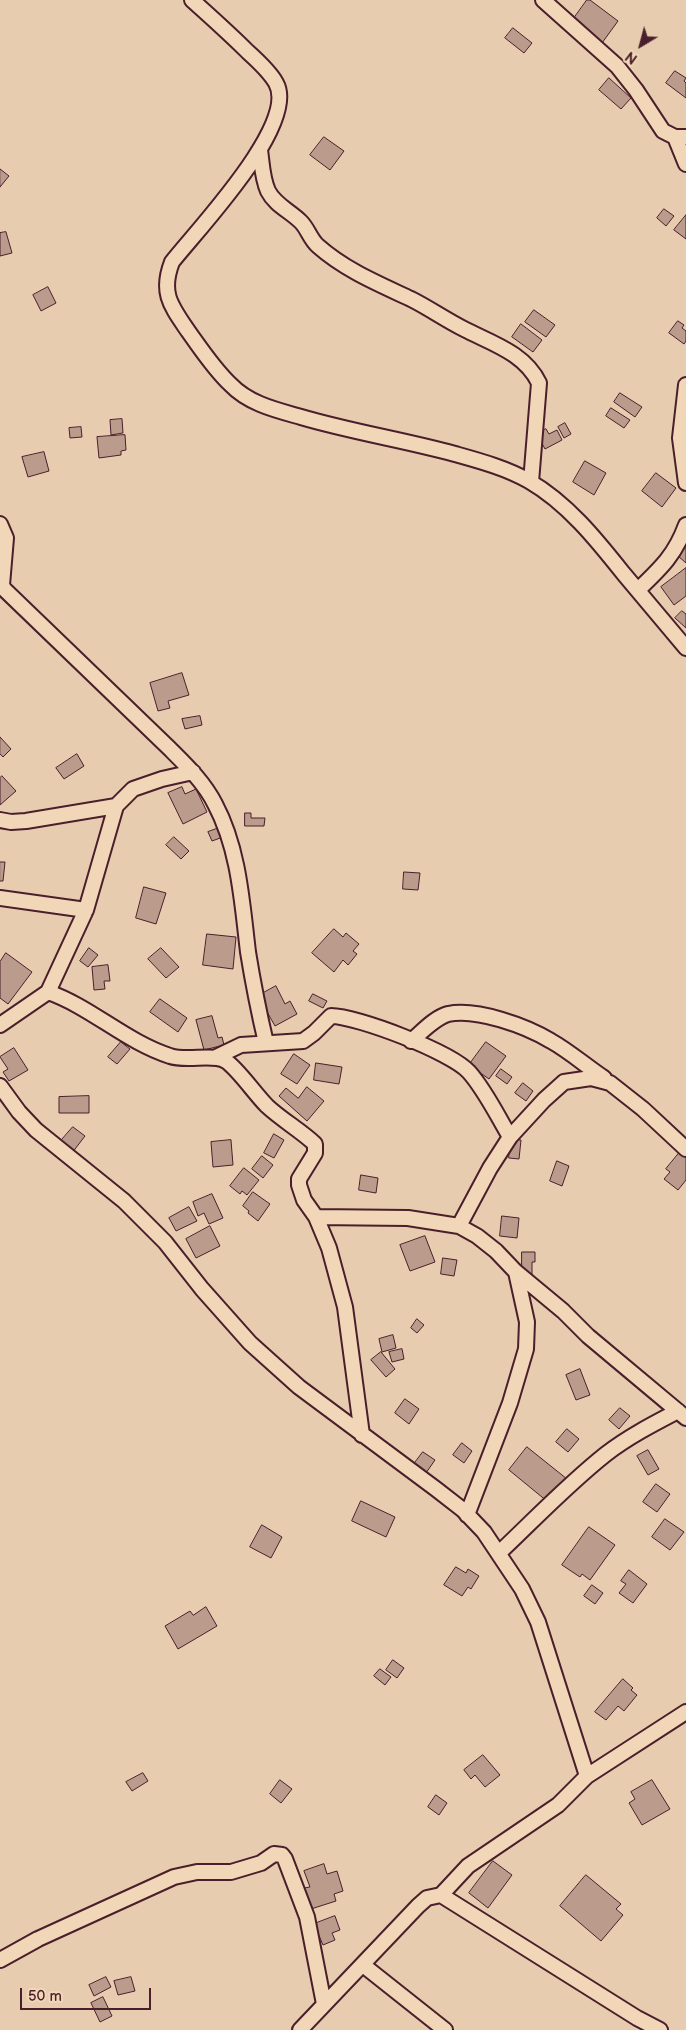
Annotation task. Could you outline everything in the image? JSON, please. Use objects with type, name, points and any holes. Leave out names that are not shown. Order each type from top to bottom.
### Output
[{"type":"street","points":[[192,0],[262,65],[277,84],[280,106],[276,120],[260,150],[172,262],[166,276],[166,288],[171,304],[196,342],[230,385],[251,400],[267,408],[342,429],[408,441],[481,461],[531,482],[543,490],[589,531],[686,648]]},
{"type":"street","points":[[543,0],[616,66],[636,90],[658,125],[668,135],[680,137],[686,164]]},
{"type":"street","points":[[260,150],[264,181],[268,192],[273,199],[303,224],[309,236],[319,247],[375,283],[411,299],[463,329],[499,346],[528,366],[535,374],[539,383],[531,482]]},
{"type":"street","points":[[686,385],[680,438],[686,483]]},
{"type":"street","points":[[0,524],[6,538],[2,585],[4,589],[193,772],[214,802],[224,822],[234,854],[241,887],[252,981],[266,1043]]},
{"type":"street","points":[[638,590],[667,561],[680,542],[686,525]]},
{"type":"street","points":[[0,1025],[48,992],[66,958],[86,910],[116,806],[133,789],[162,779],[193,772]]},
{"type":"street","points":[[0,820],[11,822],[26,821],[116,806]]},
{"type":"street","points":[[0,898],[86,910]]},
{"type":"street","points":[[48,992],[64,998],[149,1047],[170,1056],[188,1060],[216,1057],[241,1045],[303,1041],[331,1016],[338,1016],[411,1041],[450,1057],[469,1072],[510,1137]]},
{"type":"street","points":[[411,1041],[437,1019],[448,1014],[480,1015],[522,1028],[551,1041],[610,1083],[643,1109],[686,1149]]},
{"type":"street","points":[[216,1057],[226,1061],[268,1107],[315,1144],[315,1153],[299,1179],[299,1185],[304,1200],[316,1218],[329,1248],[345,1307],[362,1435]]},
{"type":"street","points":[[459,1226],[490,1168],[510,1137],[544,1100],[564,1082],[591,1078],[610,1083]]},
{"type":"street","points":[[0,1086],[19,1112],[36,1130],[124,1201],[165,1242],[202,1289],[250,1343],[299,1387],[436,1489],[484,1532],[522,1589],[538,1622],[587,1776]]},
{"type":"street","points":[[316,1218],[408,1218],[459,1226],[489,1246],[516,1272],[682,1414],[640,1432],[606,1453],[499,1552]]},
{"type":"street","points":[[467,1515],[510,1403],[526,1349],[526,1322],[516,1272]]},
{"type":"street","points":[[300,2030],[427,1898],[441,1895],[468,1866],[558,1806],[587,1776],[686,1712]]},
{"type":"street","points":[[0,1960],[38,1939],[174,1877],[197,1872],[231,1872],[261,1863],[274,1854],[278,1854],[285,1859],[307,1917],[324,2004]]},
{"type":"street","points":[[441,1895],[637,2018],[660,2030]]},
{"type":"street","points":[[363,1965],[445,2030]]},
{"type":"building","points":[[587,0],[590,0],[618,21],[602,43],[572,21]]},
{"type":"building","points":[[513,28],[532,43],[524,53],[505,38]]},
{"type":"building","points":[[675,71],[686,78],[684,81],[686,83],[686,98],[666,83]]},
{"type":"building","points":[[609,78],[631,98],[621,109],[599,90]]},
{"type":"building","points":[[324,137],[344,151],[330,170],[310,155]]},
{"type":"building","points":[[0,169],[9,176],[0,187]]},
{"type":"building","points":[[664,209],[674,216],[666,226],[657,218]]},
{"type":"building","points":[[686,215],[686,239],[674,230]]},
{"type":"building","points":[[6,232],[12,253],[0,256],[0,233]]},
{"type":"building","points":[[48,287],[56,303],[41,311],[33,295]]},
{"type":"building","points":[[534,310],[555,325],[546,337],[525,322]]},
{"type":"building","points":[[678,321],[684,325],[682,328],[686,331],[686,341],[684,344],[669,333]]},
{"type":"building","points":[[521,324],[542,340],[533,352],[512,337]]},
{"type":"building","points":[[620,393],[642,407],[635,417],[614,402]]},
{"type":"building","points":[[611,408],[630,420],[624,428],[606,416]]},
{"type":"building","points":[[122,419],[123,433],[111,435],[110,420]]},
{"type":"building","points":[[565,423],[571,434],[564,438],[558,427]]},
{"type":"building","points":[[81,427],[82,437],[70,438],[69,428]]},
{"type":"building","points":[[546,429],[549,434],[557,430],[562,440],[545,449],[537,434]]},
{"type":"building","points":[[125,435],[126,450],[121,451],[121,455],[99,458],[97,437]]},
{"type":"building","points":[[44,452],[49,471],[28,477],[22,457]]},
{"type":"building","points":[[585,461],[606,473],[594,495],[573,482]]},
{"type":"building","points":[[656,473],[676,488],[662,507],[642,491]]},
{"type":"building","points":[[686,545],[686,563],[678,556]]},
{"type":"building","points":[[686,568],[686,596],[674,605],[661,587]]},
{"type":"building","points":[[682,611],[686,614],[686,628],[675,618]]},
{"type":"building","points":[[182,673],[189,695],[168,701],[170,708],[158,711],[150,683]]},
{"type":"building","points":[[200,716],[202,725],[185,729],[182,719]]},
{"type":"building","points":[[0,737],[11,749],[3,757],[0,754]]},
{"type":"building","points":[[77,754],[84,766],[64,779],[56,768]]},
{"type":"building","points":[[2,776],[16,791],[0,805],[0,778]]},
{"type":"building","points":[[182,787],[185,794],[196,789],[207,812],[183,824],[168,793]]},
{"type":"building","points":[[245,813],[251,813],[251,818],[265,818],[264,826],[245,826]]},
{"type":"building","points":[[219,828],[223,837],[212,841],[208,832]]},
{"type":"building","points":[[174,837],[189,851],[181,859],[166,845]]},
{"type":"building","points":[[0,862],[5,862],[3,881],[0,881]]},
{"type":"building","points":[[404,872],[420,873],[418,890],[403,889]]},
{"type":"building","points":[[144,887],[166,893],[156,924],[136,918]]},
{"type":"building","points":[[334,929],[343,937],[346,933],[359,944],[353,951],[357,954],[348,965],[343,960],[334,972],[312,953]]},
{"type":"building","points":[[207,934],[236,937],[233,969],[203,965]]},
{"type":"building","points":[[89,948],[98,955],[88,967],[80,961]]},
{"type":"building","points":[[161,948],[179,967],[166,978],[148,959]]},
{"type":"building","points":[[6,953],[32,972],[8,1004],[0,998],[0,962]]},
{"type":"building","points":[[108,965],[110,981],[104,981],[105,989],[94,990],[92,967]]},
{"type":"building","points":[[276,986],[285,1004],[290,1001],[297,1014],[275,1026],[258,996]]},
{"type":"building","points":[[313,994],[327,1001],[323,1008],[309,1001]]},
{"type":"building","points":[[160,999],[187,1018],[178,1032],[150,1012]]},
{"type":"building","points":[[212,1016],[218,1038],[222,1037],[224,1045],[204,1050],[196,1020]]},
{"type":"building","points":[[121,1042],[130,1049],[117,1064],[108,1057]]},
{"type":"building","points":[[486,1042],[506,1056],[489,1079],[469,1065]]},
{"type":"building","points":[[14,1048],[28,1070],[9,1081],[3,1072],[8,1069],[0,1057]]},
{"type":"building","points":[[294,1054],[310,1065],[297,1084],[281,1074]]},
{"type":"building","points":[[316,1063],[342,1067],[339,1084],[314,1080]]},
{"type":"building","points":[[501,1069],[512,1077],[507,1084],[496,1076]]},
{"type":"building","points":[[523,1083],[533,1091],[526,1101],[515,1093]]},
{"type":"building","points":[[307,1087],[324,1101],[307,1121],[279,1096],[286,1088],[298,1098]]},
{"type":"building","points":[[89,1096],[89,1113],[59,1113],[59,1097]]},
{"type":"building","points":[[73,1127],[85,1136],[72,1153],[59,1143]]},
{"type":"building","points":[[274,1134],[284,1140],[274,1158],[264,1153]]},
{"type":"building","points":[[511,1139],[521,1140],[519,1159],[509,1158]]},
{"type":"building","points":[[231,1140],[233,1165],[213,1167],[211,1142]]},
{"type":"building","points":[[680,1152],[686,1157],[686,1180],[678,1190],[664,1179],[670,1172],[666,1169]]},
{"type":"building","points":[[262,1156],[273,1165],[263,1178],[252,1169]]},
{"type":"building","points":[[557,1161],[569,1166],[562,1186],[550,1181]]},
{"type":"building","points":[[244,1168],[259,1180],[247,1195],[242,1191],[240,1194],[230,1186]]},
{"type":"building","points":[[361,1175],[378,1178],[376,1193],[359,1190]]},
{"type":"building","points":[[253,1192],[270,1204],[258,1221],[243,1206]]},
{"type":"building","points":[[212,1194],[223,1218],[209,1224],[204,1213],[198,1216],[193,1202]]},
{"type":"building","points":[[189,1207],[197,1221],[176,1231],[169,1218]]},
{"type":"building","points":[[502,1216],[519,1218],[517,1238],[500,1236]]},
{"type":"building","points":[[210,1226],[220,1246],[196,1258],[186,1239]]},
{"type":"building","points":[[425,1236],[435,1262],[410,1271],[400,1245]]},
{"type":"building","points":[[522,1252],[535,1252],[535,1262],[532,1262],[532,1275],[522,1275]]},
{"type":"building","points":[[443,1258],[457,1260],[454,1276],[441,1274]]},
{"type":"building","points":[[417,1319],[424,1325],[417,1333],[411,1328]]},
{"type":"building","points":[[393,1335],[396,1348],[382,1352],[379,1339]]},
{"type":"building","points":[[402,1349],[404,1359],[392,1362],[389,1352]]},
{"type":"building","points":[[381,1352],[395,1369],[386,1377],[371,1360]]},
{"type":"building","points":[[580,1369],[590,1395],[576,1400],[566,1375]]},
{"type":"building","points":[[405,1399],[419,1409],[409,1424],[395,1413]]},
{"type":"building","points":[[620,1408],[630,1416],[619,1429],[609,1420]]},
{"type":"building","points":[[567,1429],[579,1439],[568,1452],[556,1442]]},
{"type":"building","points":[[462,1443],[472,1451],[464,1463],[453,1455]]},
{"type":"building","points":[[527,1447],[567,1479],[548,1502],[509,1470]]},
{"type":"building","points":[[648,1450],[659,1469],[648,1475],[637,1456]]},
{"type":"building","points":[[423,1452],[435,1460],[426,1473],[414,1464]]},
{"type":"building","points":[[656,1484],[670,1494],[657,1512],[643,1502]]},
{"type":"building","points":[[361,1501],[395,1517],[386,1537],[352,1521]]},
{"type":"building","points":[[665,1519],[684,1532],[670,1550],[652,1537]]},
{"type":"building","points":[[262,1525],[282,1537],[271,1558],[250,1547]]},
{"type":"building","points":[[589,1527],[615,1545],[590,1580],[582,1574],[580,1577],[562,1565]]},
{"type":"building","points":[[456,1567],[466,1573],[468,1569],[479,1576],[471,1589],[468,1587],[462,1596],[444,1585]]},
{"type":"building","points":[[629,1570],[647,1584],[633,1603],[619,1593],[626,1584],[621,1581]]},
{"type":"building","points":[[592,1585],[603,1593],[595,1604],[584,1596]]},
{"type":"building","points":[[206,1607],[217,1626],[178,1649],[165,1626],[190,1611],[193,1615]]},
{"type":"building","points":[[393,1660],[404,1668],[397,1678],[386,1670]]},
{"type":"building","points":[[380,1669],[391,1677],[385,1685],[374,1676]]},
{"type":"building","points":[[623,1679],[633,1688],[631,1690],[637,1695],[624,1711],[618,1706],[606,1720],[595,1712]]},
{"type":"building","points":[[483,1755],[500,1775],[485,1787],[475,1775],[471,1779],[464,1770]]},
{"type":"building","points":[[143,1773],[148,1781],[132,1791],[126,1782]]},
{"type":"building","points":[[280,1780],[292,1789],[281,1803],[270,1794]]},
{"type":"building","points":[[652,1780],[670,1809],[642,1825],[629,1803],[635,1799],[631,1792]]},
{"type":"building","points":[[436,1795],[447,1803],[439,1815],[428,1807]]},
{"type":"building","points":[[493,1861],[512,1875],[488,1908],[469,1893]]},
{"type":"building","points":[[324,1864],[327,1874],[337,1871],[343,1891],[334,1894],[336,1901],[311,1909],[304,1888],[310,1887],[304,1871]]},
{"type":"building","points":[[586,1875],[621,1904],[616,1909],[623,1915],[601,1941],[560,1906]]},
{"type":"building","points":[[335,1916],[340,1930],[332,1933],[335,1940],[323,1945],[314,1924]]},
{"type":"building","points":[[106,1977],[111,1987],[94,1996],[89,1985]]},
{"type":"building","points":[[131,1977],[135,1991],[118,1995],[114,1981]]},
{"type":"building","points":[[103,1997],[112,2016],[100,2022],[91,2003]]}]
